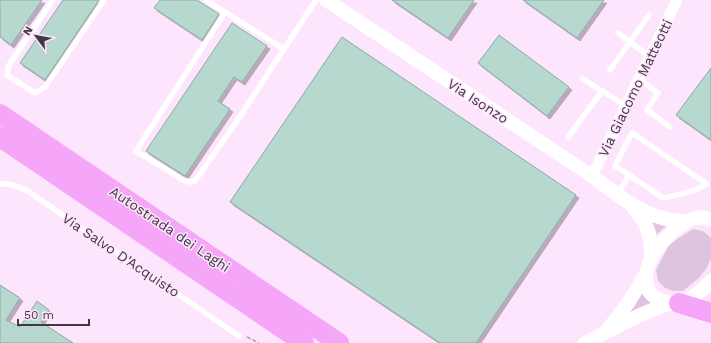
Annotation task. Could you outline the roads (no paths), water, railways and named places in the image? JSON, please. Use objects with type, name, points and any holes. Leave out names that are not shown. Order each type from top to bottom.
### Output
[{"type":"highway","name":"Autostrada dei Laghi","points":[[0,114],[339,343]]},
{"type":"highway","name":"Autostrada dei Laghi","points":[[0,137],[304,343]]},
{"type":"highway","points":[[230,269],[304,311],[353,343]]},
{"type":"highway","points":[[676,303],[711,313]]},
{"type":"street","name":"Via Isonzo","points":[[326,0],[624,198],[655,216],[672,220],[699,219]]},
{"type":"street","name":"Via Giacomo Matteotti","points":[[592,176],[677,0]]},
{"type":"street","name":"Via Isonzo","points":[[624,198],[644,221],[649,231],[651,241],[651,259]]},
{"type":"street","points":[[607,331],[628,303],[646,274],[651,259],[658,246],[667,237],[699,219],[711,209]]},
{"type":"street","points":[[646,274],[646,284],[650,293],[657,299],[665,302],[676,303]]},
{"type":"street","points":[[585,343],[657,308],[690,299],[711,281]]},
{"type":"lane","points":[[54,0],[9,65],[7,75],[35,92],[45,87],[104,0]]},
{"type":"lane","points":[[206,0],[284,49]]},
{"type":"lane","points":[[225,12],[136,151],[182,180],[190,182],[196,181],[316,0]]},
{"type":"lane","points":[[610,70],[649,15]]},
{"type":"lane","points":[[618,33],[650,57]]},
{"type":"lane","points":[[583,79],[626,106]]},
{"type":"lane","points":[[640,79],[658,93],[647,110],[670,127]]},
{"type":"lane","points":[[568,137],[602,91]]},
{"type":"lane","points":[[632,133],[707,184],[687,193],[663,198],[629,175],[615,166],[632,133]]},
{"type":"lane","points":[[624,198],[629,175]]},
{"type":"lane","name":"Via Salvo D'Acquisto","points":[[0,184],[18,186],[29,192],[239,336]]}]
